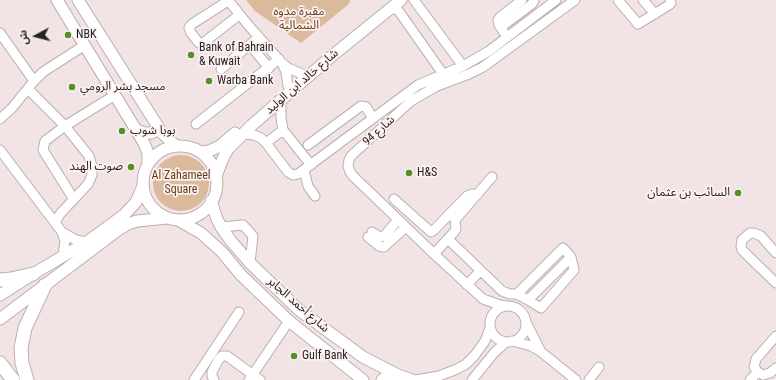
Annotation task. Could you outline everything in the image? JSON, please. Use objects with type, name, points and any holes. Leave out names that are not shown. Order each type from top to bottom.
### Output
[{"type":"highway","points":[[0,280],[33,274]]},
{"type":"highway","points":[[27,380],[22,363],[21,348],[25,328],[45,285]]},
{"type":"highway","points":[[0,363],[13,380]]},
{"type":"main road","points":[[57,0],[144,143],[148,153],[148,164]]},
{"type":"main road","points":[[78,0],[157,126],[176,146]]},
{"type":"main road","name":"شارع خالد ابن الوليد","points":[[201,152],[209,151],[220,146],[302,74],[391,4],[401,0]]},
{"type":"main road","name":"شارع خالد ابن الوليد","points":[[216,176],[228,149],[243,134],[281,99],[391,4]]},
{"type":"main road","points":[[136,130],[151,133],[155,131],[157,126]]},
{"type":"main road","points":[[0,295],[86,242],[124,215],[136,202],[143,186],[144,171],[157,154],[169,147],[189,147],[201,152],[212,165],[216,176],[216,189],[207,208],[194,217],[146,219],[128,224],[0,319]]},
{"type":"main road","points":[[143,186],[147,199],[154,209],[161,214],[174,219]]},
{"type":"main road","name":"شارع أحمد الجابر","points":[[211,202],[221,227],[231,241],[250,263],[299,310],[363,357],[398,376],[412,380]]},
{"type":"main road","name":"شارع أحمد الجابر","points":[[174,219],[201,233],[222,252],[241,275],[289,320],[363,380]]},
{"type":"main road","points":[[222,252],[221,249],[223,244],[231,241]]},
{"type":"main road","points":[[382,380],[386,377],[398,376]]},
{"type":"street","points":[[239,15],[203,43],[200,43],[191,33],[189,28],[192,24],[214,10],[226,0],[280,61],[288,68],[302,74]]},
{"type":"street","points":[[414,0],[463,66]]},
{"type":"street","points":[[508,37],[498,22],[500,17],[522,0]]},
{"type":"street","points":[[501,27],[532,4],[534,0]]},
{"type":"street","points":[[243,134],[257,136],[266,143],[288,172],[293,175],[298,174],[418,85],[463,66],[490,51],[556,0]]},
{"type":"street","name":"شارع 94","points":[[508,306],[495,304],[483,299],[467,285],[350,172],[348,166],[351,156],[411,101],[438,86],[483,67],[575,0]]},
{"type":"street","points":[[618,0],[638,24],[671,3],[670,0]]},
{"type":"street","points":[[643,0],[654,14]]},
{"type":"street","points":[[391,4],[398,10],[443,74]]},
{"type":"street","points":[[0,33],[34,81]]},
{"type":"street","points":[[221,69],[259,37]]},
{"type":"street","points":[[0,119],[12,108],[43,72],[85,45]]},
{"type":"street","points":[[250,45],[269,68]]},
{"type":"street","points":[[196,124],[280,61]]},
{"type":"street","points":[[280,61],[286,72],[288,86]]},
{"type":"street","points":[[28,89],[65,126],[89,156],[92,166],[92,175],[88,184],[73,198],[60,214],[55,223]]},
{"type":"street","points":[[73,198],[43,150],[45,141],[65,126],[115,95]]},
{"type":"street","points":[[281,99],[281,118],[283,130],[308,168],[308,186],[317,195]]},
{"type":"street","points":[[308,145],[361,106],[366,107],[373,118]]},
{"type":"street","points":[[266,143],[283,130]]},
{"type":"street","points":[[0,150],[62,232],[65,241],[63,256]]},
{"type":"street","points":[[434,254],[456,230],[455,220],[492,177]]},
{"type":"street","points":[[394,199],[431,232],[467,196],[472,194],[476,195]]},
{"type":"street","points":[[398,220],[384,236],[379,237],[370,234],[379,246],[384,247],[406,227]]},
{"type":"street","points":[[221,227],[243,225],[253,236],[250,263]]},
{"type":"street","points":[[62,232],[76,240],[86,242]]},
{"type":"street","points":[[776,253],[761,236],[754,233],[750,233],[742,240],[742,250],[776,283]]},
{"type":"street","points":[[448,239],[502,292],[516,294],[541,308],[574,270],[571,257],[562,248],[516,294]]},
{"type":"street","points":[[528,300],[571,257]]},
{"type":"street","points":[[467,285],[480,271]]},
{"type":"street","points":[[483,299],[489,315],[492,332],[498,338],[522,343],[540,351],[576,380]]},
{"type":"street","points":[[416,380],[439,376],[466,364],[486,341],[492,317],[496,311],[508,306],[516,309],[524,318],[540,351]]},
{"type":"street","points":[[194,380],[239,312]]},
{"type":"street","points":[[472,380],[494,353],[509,341],[520,336],[525,328],[524,318]]},
{"type":"street","points":[[214,380],[212,372],[222,356],[227,356],[254,378],[289,320]]},
{"type":"street","points":[[776,336],[756,359],[754,367],[763,375],[770,373],[776,368]]},
{"type":"street","points":[[590,380],[601,369],[596,380]]},
{"type":"street","points":[[750,380],[758,372]]},
{"type":"green space","name":"مقبرة مدوه الشمالية","points":[[246,0],[350,0],[349,4],[301,43],[255,11]]},
{"type":"green space","name":"Al Zahameel Square","points":[[181,155],[192,157],[201,163],[207,172],[209,183],[207,194],[201,203],[192,209],[181,211],[170,209],[161,203],[155,194],[153,183],[155,172],[161,163],[170,157]]},
{"type":"place","name":"NBK","points":[[68,35]]},
{"type":"place","name":"Bank of Bahrain & Kuwait","points":[[191,55]]},
{"type":"place","name":"Warba Bank","points":[[209,81]]},
{"type":"place","name":"مسجد بشر الرومي","points":[[72,87]]},
{"type":"place","name":"بوبا شوب","points":[[122,131]]},
{"type":"place","name":"صوت الهند","points":[[131,167]]},
{"type":"place","name":"H&S","points":[[409,173]]},
{"type":"place","name":"السائب بن عثمان","points":[[738,193]]},
{"type":"place","name":"Gulf Bank","points":[[294,356]]}]
